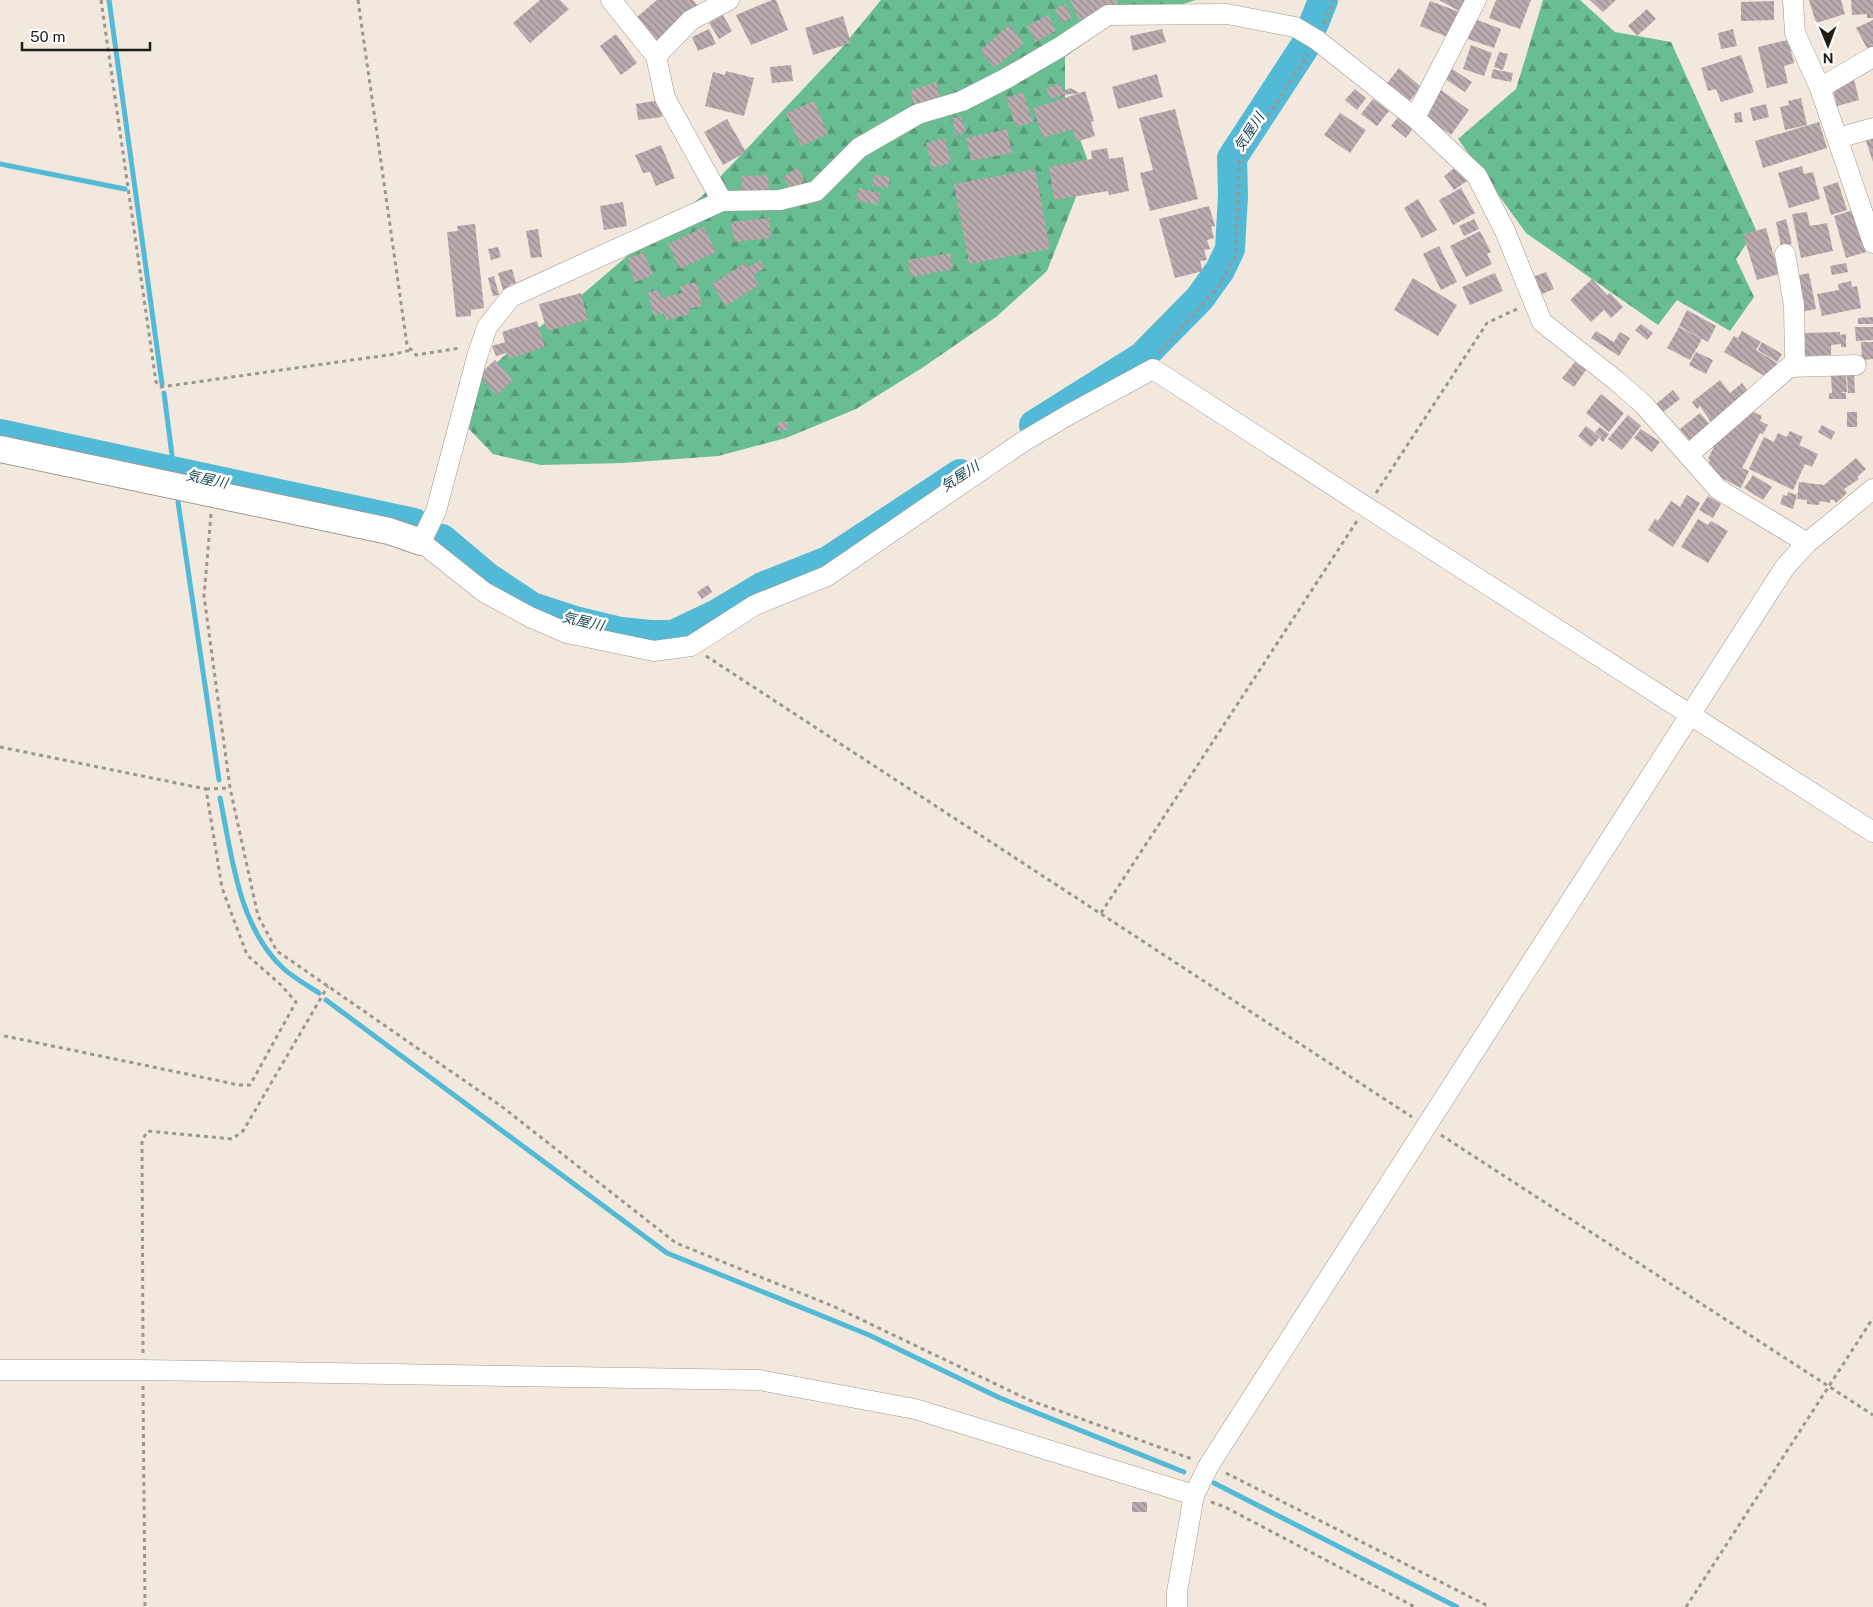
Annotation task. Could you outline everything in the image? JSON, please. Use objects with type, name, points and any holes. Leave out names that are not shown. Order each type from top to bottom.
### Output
[{"type":"street","points":[[611,0],[656,56],[665,98],[722,201]]},
{"type":"street","points":[[656,56],[691,20],[729,0]]},
{"type":"street","points":[[1415,118],[1476,0]]},
{"type":"street","points":[[1793,0],[1796,33],[1820,88],[1873,243]]},
{"type":"street","points":[[421,542],[436,511],[487,327],[511,297],[722,201],[780,200],[816,191],[859,148],[918,114],[962,101],[1008,78],[1108,16],[1227,14],[1295,27],[1317,40],[1415,118],[1477,176],[1505,231],[1542,322],[1644,405],[1718,489],[1807,543]]},
{"type":"street","points":[[1820,88],[1873,57]]},
{"type":"street","points":[[1838,138],[1873,128]]},
{"type":"street","points":[[1688,455],[1795,362],[1794,305],[1785,254]]},
{"type":"street","points":[[1790,367],[1856,365]]},
{"type":"street","points":[[0,449],[389,531],[421,542],[484,592],[567,633],[654,651],[691,646],[756,605],[827,576],[1021,444],[1070,414],[1153,369],[1366,508],[1690,713],[1873,832]]},
{"type":"street","points":[[1177,1607],[1194,1495],[1209,1465],[1785,567],[1807,543],[1873,489]]},
{"type":"street","points":[[0,1370],[143,1370],[758,1380],[915,1409],[1194,1495]]},
{"type":"path","points":[[101,0],[156,382],[161,387],[395,354],[411,350]]},
{"type":"path","points":[[358,0],[407,345],[416,355],[481,345]]},
{"type":"path","points":[[1153,369],[1158,355],[1219,286],[1236,255],[1239,162],[1317,40],[1334,0]]},
{"type":"path","points":[[1100,914],[1487,323],[1534,302]]},
{"type":"path","points":[[213,494],[204,596],[230,788],[258,916],[277,951],[500,1106],[676,1243],[835,1307],[1029,1400],[1209,1465],[1490,1607]]},
{"type":"path","points":[[691,646],[1100,914],[1873,1415]]},
{"type":"path","points":[[0,746],[206,790],[230,788]]},
{"type":"path","points":[[0,1035],[238,1085],[250,1085],[296,1002],[247,955],[222,888],[206,790]]},
{"type":"path","points":[[144,1607],[142,1140],[148,1131],[232,1140],[243,1131],[328,986]]},
{"type":"path","points":[[1686,1607],[1873,1318]]},
{"type":"path","points":[[1194,1495],[1225,1506],[1415,1607]]},
{"type":"green space","points":[[881,0],[1196,0],[1107,27],[1065,57],[1065,98],[1089,164],[1047,271],[996,317],[922,368],[856,409],[786,438],[718,456],[623,463],[541,465],[493,454],[469,429],[469,388],[516,345],[584,293],[702,196],[839,51]]},
{"type":"green space","points":[[1543,0],[1580,0],[1615,32],[1671,42],[1756,230],[1736,259],[1754,297],[1730,331],[1677,300],[1658,325],[1526,233],[1458,139],[1516,89]]},
{"type":"building","points":[[540,0],[560,0],[569,9],[530,43],[513,23]]},
{"type":"building","points":[[657,0],[693,0],[699,7],[657,41],[637,17]]},
{"type":"building","points":[[776,0],[788,30],[751,45],[736,15]]},
{"type":"building","points":[[1070,0],[1116,0],[1118,4],[1079,20]]},
{"type":"building","points":[[1439,0],[1468,0],[1461,12]]},
{"type":"building","points":[[1496,0],[1531,0],[1520,29],[1489,18]]},
{"type":"building","points":[[1590,0],[1616,0],[1603,12]]},
{"type":"building","points":[[1809,0],[1841,0],[1845,14],[1816,23]]},
{"type":"building","points":[[1851,0],[1873,0],[1873,18],[1867,18],[1867,14],[1852,15]]},
{"type":"building","points":[[1430,1],[1465,14],[1455,40],[1420,26]]},
{"type":"building","points":[[1774,1],[1774,20],[1741,21],[1741,2]]},
{"type":"building","points":[[1065,4],[1072,18],[1062,23],[1055,9]]},
{"type":"building","points":[[1647,9],[1656,19],[1637,36],[1628,26]]},
{"type":"building","points":[[723,15],[732,31],[719,39],[709,23]]},
{"type":"building","points":[[1048,15],[1056,31],[1036,42],[1027,26]]},
{"type":"building","points":[[843,16],[851,43],[813,55],[805,28]]},
{"type":"building","points":[[1475,19],[1501,29],[1494,48],[1468,39]]},
{"type":"building","points":[[1873,20],[1873,47],[1868,50],[1856,28]]},
{"type":"building","points":[[1009,25],[1024,43],[995,68],[980,51]]},
{"type":"building","points":[[709,29],[716,44],[698,51],[692,37]]},
{"type":"building","points":[[1162,29],[1166,42],[1133,51],[1130,36]]},
{"type":"building","points":[[1733,29],[1737,46],[1721,49],[1718,33]]},
{"type":"building","points":[[616,34],[637,63],[621,75],[600,46]]},
{"type":"building","points":[[1788,40],[1794,63],[1784,66],[1788,83],[1767,88],[1758,47]]},
{"type":"building","points":[[1471,45],[1492,53],[1484,76],[1463,69]]},
{"type":"building","points":[[1499,52],[1508,54],[1503,70],[1494,67]]},
{"type":"building","points":[[1741,55],[1754,92],[1721,102],[1716,89],[1708,91],[1701,68]]},
{"type":"building","points":[[791,65],[793,81],[772,83],[770,67]]},
{"type":"building","points":[[1399,68],[1421,87],[1407,104],[1385,86]]},
{"type":"building","points":[[1452,69],[1472,82],[1465,92],[1445,79]]},
{"type":"building","points":[[1493,69],[1513,73],[1511,82],[1491,78]]},
{"type":"building","points":[[726,71],[754,78],[744,116],[705,106],[713,72],[725,75]]},
{"type":"building","points":[[1157,74],[1163,97],[1118,109],[1112,87]]},
{"type":"building","points":[[1854,79],[1859,100],[1837,106],[1832,85]]},
{"type":"building","points":[[936,82],[940,96],[914,105],[910,91]]},
{"type":"building","points":[[1060,83],[1063,91],[1070,88],[1080,93],[1050,99],[1046,88]]},
{"type":"building","points":[[1355,89],[1366,98],[1357,110],[1345,100]]},
{"type":"building","points":[[1441,90],[1469,110],[1451,135],[1423,116]]},
{"type":"building","points":[[1085,91],[1094,121],[1091,122],[1095,136],[1076,142],[1073,129],[1043,138],[1033,108]]},
{"type":"building","points":[[1023,92],[1033,122],[1016,127],[1006,98]]},
{"type":"building","points":[[1801,98],[1807,125],[1785,130],[1780,107],[1789,105],[1788,101]]},
{"type":"building","points":[[1373,99],[1389,111],[1377,126],[1361,114]]},
{"type":"building","points":[[660,100],[662,117],[638,120],[636,104]]},
{"type":"building","points":[[814,101],[828,134],[801,146],[786,113]]},
{"type":"building","points":[[1766,104],[1769,117],[1753,121],[1750,108]]},
{"type":"building","points":[[1175,109],[1198,199],[1150,211],[1140,173],[1153,170],[1139,118]]},
{"type":"building","points":[[1741,112],[1743,122],[1735,123],[1734,113]]},
{"type":"building","points":[[1340,113],[1366,130],[1350,153],[1324,135]]},
{"type":"building","points":[[961,116],[966,132],[956,135],[952,118]]},
{"type":"building","points":[[1399,116],[1414,127],[1406,138],[1391,126]]},
{"type":"building","points":[[727,119],[746,152],[723,165],[704,132]]},
{"type":"building","points":[[1819,122],[1827,148],[1763,168],[1755,141]]},
{"type":"building","points":[[1007,129],[1012,153],[971,161],[966,138]]},
{"type":"building","points":[[1873,136],[1873,162],[1865,138]]},
{"type":"building","points":[[945,138],[951,163],[932,168],[926,143]]},
{"type":"building","points":[[661,145],[675,178],[656,186],[650,172],[643,173],[635,155]]},
{"type":"building","points":[[1107,148],[1109,159],[1123,157],[1129,191],[1109,195],[1108,191],[1054,200],[1049,167],[1092,159],[1091,151]]},
{"type":"building","points":[[1457,166],[1467,181],[1454,190],[1444,176]]},
{"type":"building","points":[[1802,166],[1804,174],[1813,172],[1820,199],[1789,208],[1778,173]]},
{"type":"building","points":[[798,168],[805,181],[791,189],[783,177]]},
{"type":"building","points":[[1035,169],[1050,249],[969,264],[954,184]]},
{"type":"building","points":[[768,175],[769,192],[742,194],[741,176]]},
{"type":"building","points":[[874,175],[890,177],[888,188],[872,186]]},
{"type":"building","points":[[1838,182],[1847,210],[1831,215],[1823,187]]},
{"type":"building","points":[[859,188],[880,193],[878,205],[856,200]]},
{"type":"building","points":[[1461,188],[1475,213],[1453,225],[1439,200]]},
{"type":"building","points":[[1418,199],[1437,230],[1422,238],[1404,208]]},
{"type":"building","points":[[623,202],[627,226],[604,230],[600,206]]},
{"type":"building","points":[[1209,206],[1215,226],[1211,227],[1214,238],[1207,240],[1210,249],[1204,250],[1207,260],[1200,261],[1203,271],[1175,278],[1159,219]]},
{"type":"building","points":[[1853,210],[1866,252],[1846,258],[1834,216]]},
{"type":"building","points":[[1807,212],[1810,226],[1827,223],[1833,251],[1801,258],[1792,214]]},
{"type":"building","points":[[769,218],[771,238],[734,242],[731,222]]},
{"type":"building","points":[[1474,219],[1479,229],[1464,236],[1459,226]]},
{"type":"building","points":[[1786,219],[1792,244],[1781,246],[1776,222]]},
{"type":"building","points":[[475,224],[484,308],[471,310],[471,316],[456,317],[447,232],[458,231],[457,226]]},
{"type":"building","points":[[704,227],[716,252],[680,269],[668,244]]},
{"type":"building","points":[[1766,228],[1779,274],[1757,280],[1743,234]]},
{"type":"building","points":[[538,229],[542,257],[531,258],[526,231]]},
{"type":"building","points":[[1480,231],[1491,252],[1487,254],[1492,264],[1466,277],[1450,246]]},
{"type":"building","points":[[1439,246],[1457,282],[1441,290],[1423,254]]},
{"type":"building","points":[[498,247],[501,257],[491,260],[488,249]]},
{"type":"building","points":[[644,252],[653,275],[635,282],[627,259]]},
{"type":"building","points":[[950,253],[953,269],[911,277],[908,260]]},
{"type":"building","points":[[760,260],[765,268],[753,275],[759,285],[726,306],[712,284],[745,263],[748,268]]},
{"type":"building","points":[[1846,263],[1848,272],[1832,275],[1830,266]]},
{"type":"building","points":[[512,269],[516,283],[509,285],[509,288],[503,290],[498,273]]},
{"type":"building","points":[[1546,272],[1554,289],[1542,294],[1533,277]]},
{"type":"building","points":[[1495,273],[1503,291],[1470,305],[1462,287]]},
{"type":"building","points":[[1809,273],[1816,309],[1802,312],[1795,276]]},
{"type":"building","points":[[494,276],[499,295],[493,296],[488,278]]},
{"type":"building","points":[[1413,278],[1457,305],[1438,336],[1394,310]]},
{"type":"building","points":[[1592,279],[1607,295],[1610,293],[1623,307],[1611,318],[1604,310],[1591,322],[1570,300]]},
{"type":"building","points":[[1851,281],[1852,287],[1857,286],[1861,308],[1822,316],[1817,294],[1839,290],[1838,284]]},
{"type":"building","points":[[697,282],[702,306],[688,309],[690,314],[666,320],[664,313],[654,315],[648,292],[659,290],[661,298],[682,293],[680,286]]},
{"type":"building","points":[[581,293],[588,320],[547,331],[539,304]]},
{"type":"building","points":[[1687,310],[1716,326],[1708,342],[1679,326]]},
{"type":"building","points":[[1873,317],[1873,324],[1858,324],[1858,318]]},
{"type":"building","points":[[537,321],[545,347],[509,359],[507,353],[496,356],[492,346],[505,342],[502,332]]},
{"type":"building","points":[[1641,324],[1653,333],[1647,340],[1635,330]]},
{"type":"building","points":[[1679,327],[1702,339],[1690,360],[1667,348]]},
{"type":"building","points":[[1855,327],[1873,327],[1873,340],[1856,341]]},
{"type":"building","points":[[1596,331],[1614,342],[1620,332],[1630,338],[1619,356],[1591,338]]},
{"type":"building","points":[[1742,331],[1761,342],[1756,350],[1777,363],[1768,378],[1724,352],[1734,336],[1738,338]]},
{"type":"building","points":[[1840,332],[1840,335],[1846,334],[1846,347],[1841,347],[1841,344],[1831,345],[1831,355],[1805,356],[1804,333]]},
{"type":"building","points":[[1762,342],[1782,354],[1777,362],[1758,350]]},
{"type":"building","points":[[1861,342],[1873,342],[1873,359],[1862,360]]},
{"type":"building","points":[[1696,352],[1713,360],[1706,374],[1689,365]]},
{"type":"building","points":[[495,360],[513,380],[497,395],[479,375]]},
{"type":"building","points":[[1575,362],[1586,370],[1574,387],[1562,378]]},
{"type":"building","points":[[1831,375],[1846,375],[1847,392],[1839,392],[1846,393],[1846,399],[1829,399],[1829,393],[1832,393]]},
{"type":"building","points":[[1847,375],[1854,375],[1855,393],[1848,393]]},
{"type":"building","points":[[1720,380],[1730,393],[1742,383],[1749,393],[1711,422],[1700,406],[1697,409],[1692,402]]},
{"type":"building","points":[[1673,390],[1680,399],[1663,412],[1656,404]]},
{"type":"building","points":[[1601,394],[1624,413],[1609,432],[1586,413]]},
{"type":"building","points":[[1751,411],[1762,416],[1760,421],[1768,425],[1763,434],[1760,433],[1742,468],[1749,471],[1741,488],[1712,473],[1706,467],[1719,436],[1735,421],[1740,424],[1745,415],[1748,417]]},
{"type":"building","points":[[1847,412],[1857,412],[1857,427],[1847,427]]},
{"type":"building","points":[[1700,413],[1710,425],[1690,441],[1680,429]]},
{"type":"building","points":[[1628,415],[1641,426],[1622,450],[1608,439]]},
{"type":"building","points":[[778,422],[788,422],[788,430],[778,430]]},
{"type":"building","points":[[1822,425],[1835,432],[1831,440],[1818,432]]},
{"type":"building","points":[[1586,426],[1600,437],[1591,447],[1578,436]]},
{"type":"building","points":[[1600,427],[1609,434],[1603,442],[1600,439],[1601,437],[1595,432]]},
{"type":"building","points":[[1641,429],[1660,442],[1652,452],[1634,438]]},
{"type":"building","points":[[1790,431],[1803,437],[1799,445],[1818,454],[1812,467],[1805,464],[1793,490],[1749,469],[1764,437],[1774,442],[1778,433],[1787,437]]},
{"type":"building","points":[[1856,458],[1866,469],[1857,477],[1859,479],[1844,489],[1847,493],[1836,503],[1834,500],[1830,500],[1830,503],[1820,501],[1819,505],[1807,504],[1807,500],[1797,499],[1799,482],[1824,485]]},
{"type":"building","points":[[1753,475],[1772,487],[1763,500],[1744,488]]},
{"type":"building","points":[[1788,492],[1797,495],[1793,509],[1780,504],[1783,495],[1787,496]]},
{"type":"building","points":[[1687,495],[1700,503],[1673,547],[1648,530],[1655,519],[1658,521],[1671,501],[1680,507]]},
{"type":"building","points":[[1708,496],[1721,504],[1713,518],[1699,510]]},
{"type":"building","points":[[1698,519],[1708,525],[1711,521],[1728,531],[1708,563],[1681,547]]},
{"type":"building","points":[[708,585],[712,592],[702,599],[697,592]]},
{"type":"building","points":[[1132,1502],[1147,1502],[1147,1512],[1132,1512]]},
{"type":"waterway","points":[[109,0],[162,384]]},
{"type":"waterway","name":"気屋川","points":[[1314,23],[1323,0]]},
{"type":"waterway","name":"気屋川","points":[[1034,425],[1142,357],[1200,298],[1220,270],[1230,249],[1233,195],[1232,158],[1307,43]]},
{"type":"waterway","points":[[0,164],[125,189]]},
{"type":"waterway","points":[[164,393],[172,455]]},
{"type":"waterway","name":"気屋川","points":[[0,434],[414,523]]},
{"type":"waterway","name":"気屋川","points":[[442,539],[487,577],[532,607],[575,621],[621,632],[673,635],[717,614],[762,587],[828,561],[960,474]]},
{"type":"waterway","points":[[178,502],[219,780]]},
{"type":"waterway","points":[[220,798],[239,890],[256,933],[284,969],[319,993]]},
{"type":"waterway","points":[[326,1000],[667,1253],[869,1335],[1000,1398],[1184,1472]]},
{"type":"waterway","points":[[1214,1483],[1457,1607]]}]
